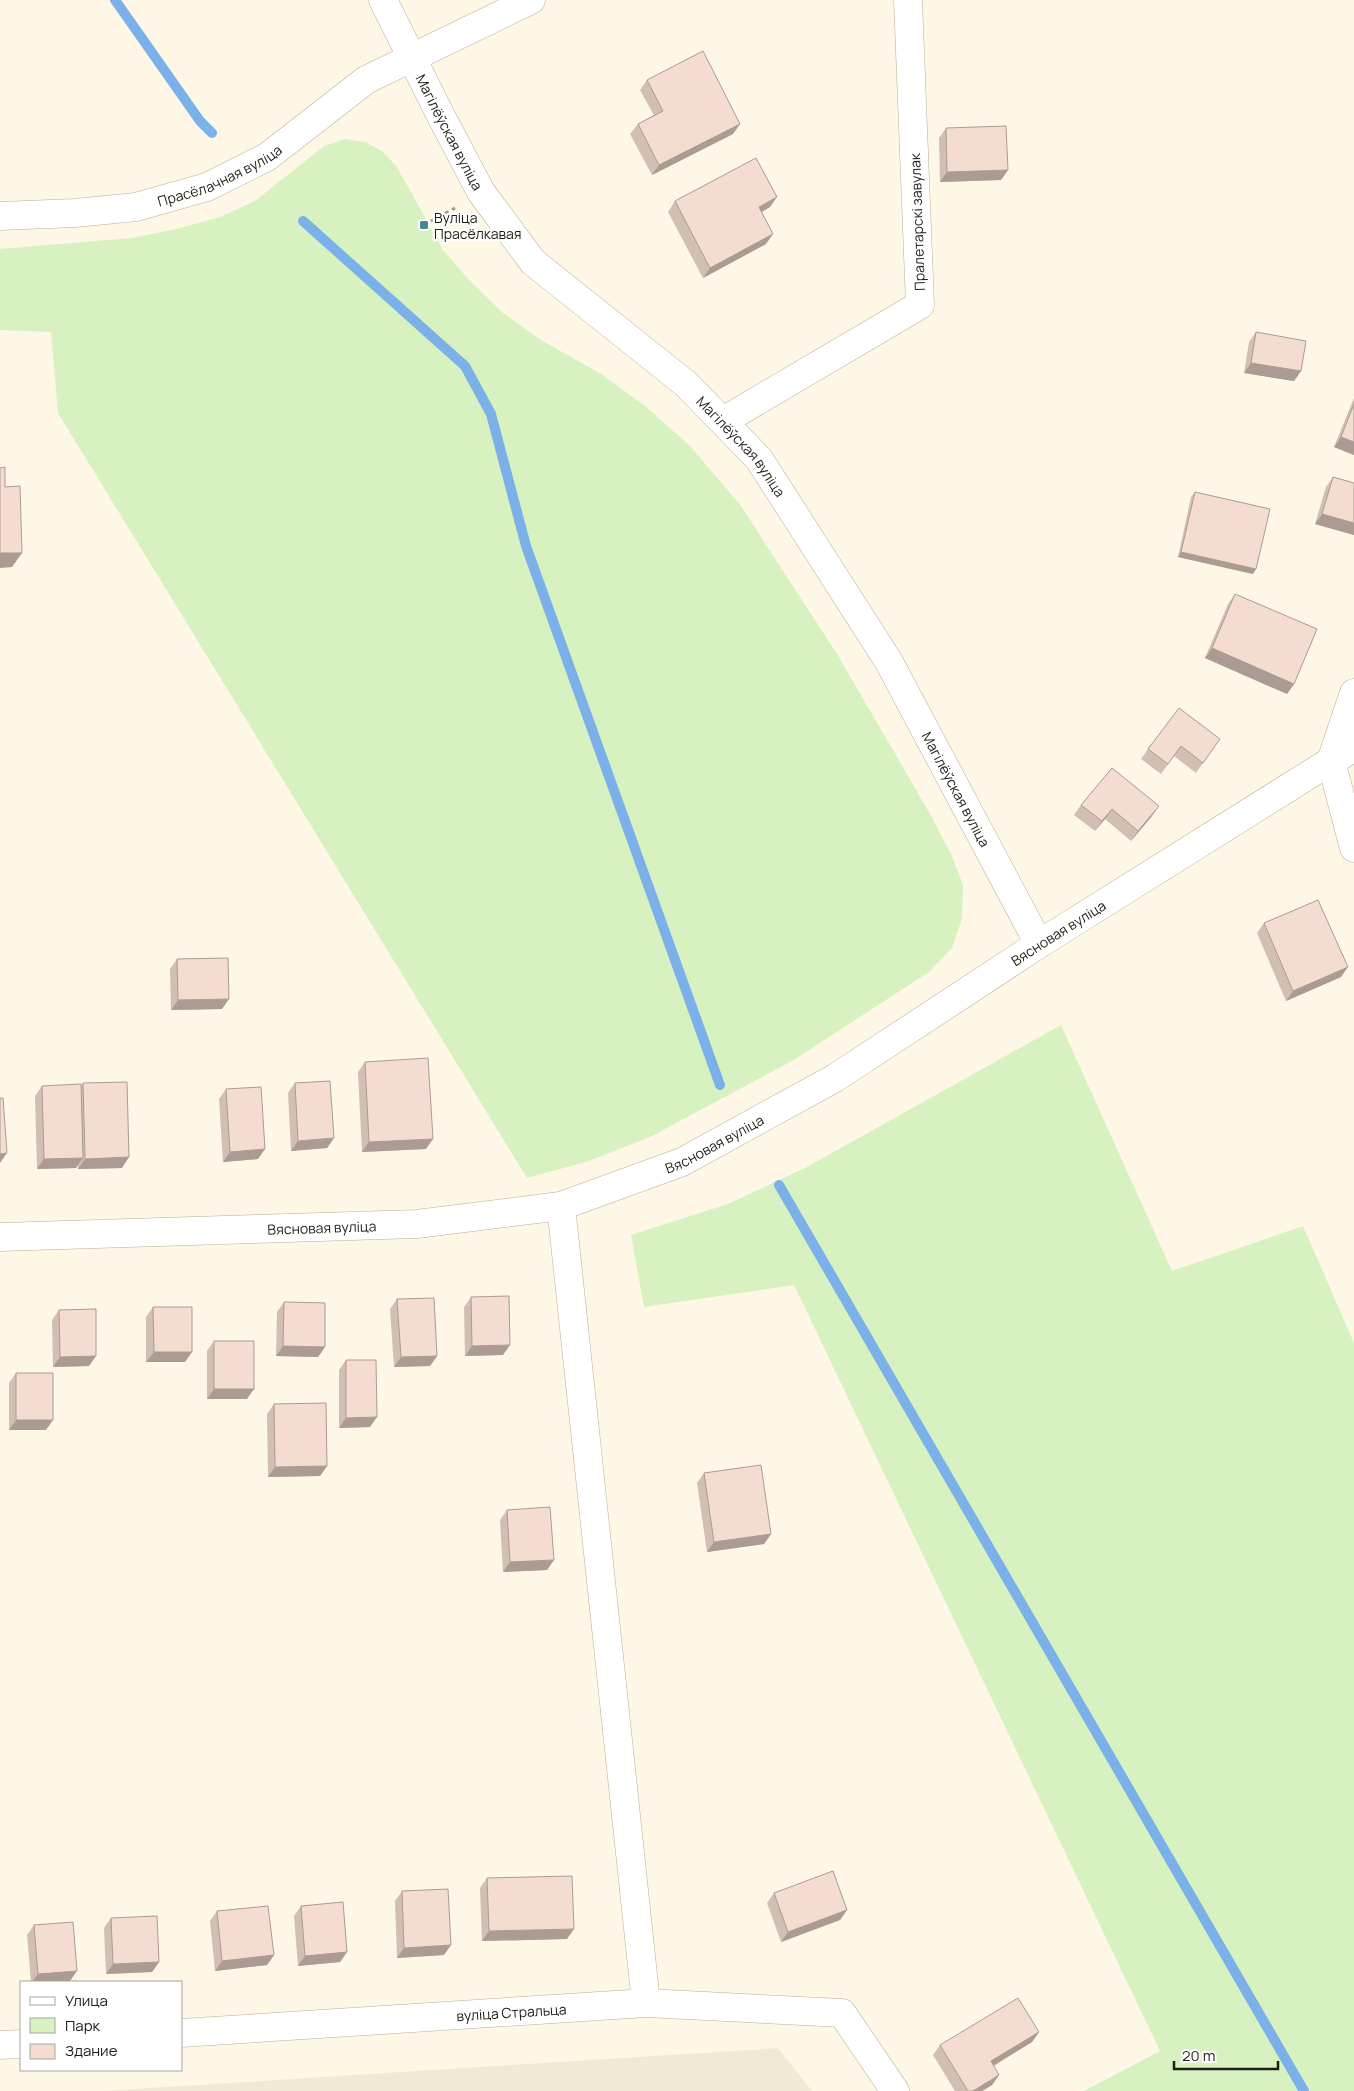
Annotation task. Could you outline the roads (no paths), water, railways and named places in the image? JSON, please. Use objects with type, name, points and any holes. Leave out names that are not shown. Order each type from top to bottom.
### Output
[{"type":"street","name":"Магілёўская вуліца","points":[[383,0],[482,192],[533,262],[686,384],[759,460],[889,662],[1039,944]]},
{"type":"street","name":"Прасёлачная вуліца","points":[[0,216],[75,213],[136,207],[207,187],[267,157],[366,80],[530,0]]},
{"type":"street","name":"Пралетарскі завулак","points":[[723,421],[920,305],[908,0]]},
{"type":"street","points":[[1354,693],[1330,761],[1354,848]]},
{"type":"street","name":"Вясновая вуліца","points":[[0,1237],[417,1224],[562,1206],[691,1158],[835,1078],[1039,944],[1330,761],[1354,748]]},
{"type":"street","points":[[562,1206],[646,2003]]},
{"type":"street","name":"вуліца Стральца","points":[[182,2033],[646,2003],[842,2013],[895,2091]]},
{"type":"street","points":[[0,2045],[20,2044]]},
{"type":"waterway","points":[[115,0],[200,121],[212,133]]},
{"type":"waterway","points":[[303,221],[465,366],[491,414],[526,546],[720,1085]]},
{"type":"waterway","points":[[779,1185],[1304,2091]]},
{"type":"place","name":"Вуліца Прасёлкавая","points":[[424,225]]}]
